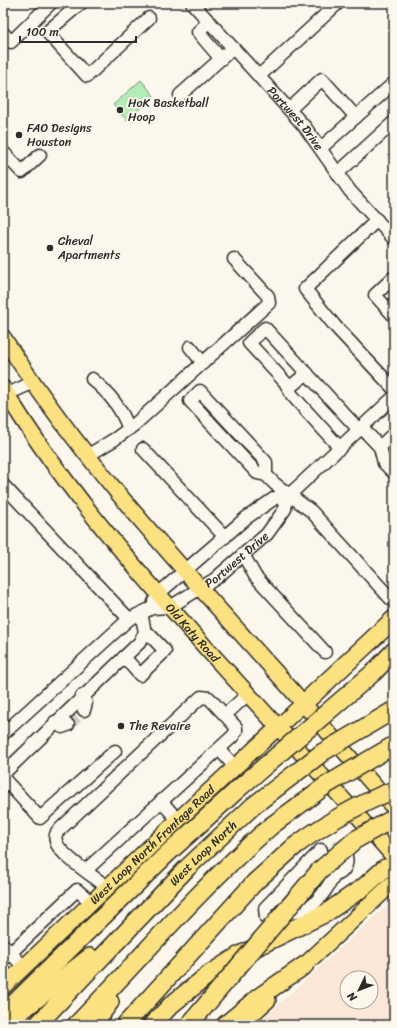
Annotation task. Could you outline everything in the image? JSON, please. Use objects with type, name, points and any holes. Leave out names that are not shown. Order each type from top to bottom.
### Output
[{"type":"highway","points":[[303,704],[394,619]]},
{"type":"highway","points":[[3,1014],[96,923],[237,790],[374,672],[394,651]]},
{"type":"highway","points":[[374,672],[394,658]]},
{"type":"highway","name":"West Loop North","points":[[37,1025],[203,852],[253,806],[323,752],[394,710]]},
{"type":"highway","name":"West Loop North","points":[[76,1025],[236,857],[271,826],[325,786],[394,746]]},
{"type":"highway","points":[[125,1025],[255,882],[295,846],[347,812],[394,790]]},
{"type":"highway","points":[[189,1025],[320,870],[355,840],[394,818]]},
{"type":"highway","points":[[152,1025],[188,990],[220,967],[238,956],[326,913],[365,886],[385,868],[394,868]]},
{"type":"highway","points":[[3,1024],[44,994],[152,906]]},
{"type":"highway","points":[[93,1025],[149,949]]},
{"type":"highway","points":[[224,1025],[259,997],[305,965]]},
{"type":"main road","points":[[3,337],[32,383],[87,456],[198,588],[303,704],[394,808]]},
{"type":"main road","name":"Old Katy Road","points":[[4,393],[100,524],[158,594],[394,857]]},
{"type":"main road","name":"West Loop North Frontage Road","points":[[3,987],[106,887],[303,704]]},
{"type":"main road","points":[[240,1025],[394,882]]},
{"type":"street","points":[[3,33],[10,42],[51,3]]},
{"type":"street","points":[[81,3],[47,32],[87,76],[149,18]]},
{"type":"street","name":"Portwest Drive","points":[[192,3],[290,109],[321,148],[350,191],[394,239]]},
{"type":"street","points":[[259,76],[338,3]]},
{"type":"street","points":[[209,21],[198,32],[221,59]]},
{"type":"street","points":[[180,95],[233,48]]},
{"type":"street","points":[[290,109],[322,79],[356,117]]},
{"type":"street","points":[[321,148],[394,83]]},
{"type":"street","points":[[338,173],[394,122]]},
{"type":"street","points":[[3,152],[22,172],[40,155]]},
{"type":"street","points":[[377,220],[304,289],[335,326],[394,389]]},
{"type":"street","points":[[87,456],[129,429],[269,303],[268,296],[234,259]]},
{"type":"street","points":[[393,280],[375,295],[394,316]]},
{"type":"street","points":[[340,448],[292,395],[289,388],[249,343],[265,328],[360,429],[380,447],[384,463],[394,473]]},
{"type":"street","points":[[190,347],[204,363]]},
{"type":"street","points":[[289,388],[307,373]]},
{"type":"street","points":[[92,379],[120,407],[129,429]]},
{"type":"street","name":"Old Katy Road","points":[[4,393],[32,383]]},
{"type":"street","points":[[266,474],[266,462],[200,391],[190,401],[257,473],[266,474],[288,496],[311,512],[391,599]]},
{"type":"street","name":"Portwest Drive","points":[[158,594],[185,573],[246,518],[275,498],[288,496],[394,397]]},
{"type":"street","points":[[380,447],[390,437],[394,442]]},
{"type":"street","points":[[143,449],[225,536]]},
{"type":"street","points":[[3,485],[129,619]]},
{"type":"street","name":"Portwest Drive","points":[[170,607],[198,588],[215,579],[267,534],[285,509],[288,496]]},
{"type":"street","points":[[244,554],[256,576],[325,652]]},
{"type":"street","points":[[115,750],[40,818],[4,778],[3,774],[55,722],[140,642],[145,632],[146,610],[158,594]]},
{"type":"street","points":[[3,734],[129,619],[146,610],[170,607]]},
{"type":"street","points":[[124,657],[140,674],[165,651],[150,635],[145,632]]},
{"type":"street","points":[[225,715],[248,694]]},
{"type":"street","points":[[82,696],[86,703],[84,710]]},
{"type":"street","points":[[86,870],[219,749],[236,731],[236,726],[209,698],[201,697],[56,832],[56,841],[59,848],[78,866],[86,870],[106,887]]},
{"type":"street","points":[[55,722],[62,727],[68,725]]},
{"type":"street","points":[[219,749],[235,767]]},
{"type":"street","points":[[161,801],[178,820]]},
{"type":"street","points":[[266,918],[265,908],[323,851]]},
{"type":"street","points":[[287,914],[302,910],[314,904],[321,898],[328,874],[339,874],[346,868],[347,858],[345,853]]},
{"type":"street","points":[[24,967],[5,953],[26,938],[77,890],[91,902]]},
{"type":"street","points":[[26,938],[41,951]]},
{"type":"shaded area","points":[[394,899],[394,1025],[256,1025]]},
{"type":"green space","points":[[141,80],[154,96],[127,120],[113,105]]},
{"type":"tunnel","points":[[68,725],[84,710]]},
{"type":"tunnel","points":[[332,846],[339,847],[345,853]]},
{"type":"place","name":"HoK Basketball Hoop","points":[[120,110]]},
{"type":"place","name":"FAO Designs Houston","points":[[19,135]]},
{"type":"place","name":"Cheval Apartments","points":[[50,248]]},
{"type":"place","name":"The Revaire","points":[[121,726]]}]
